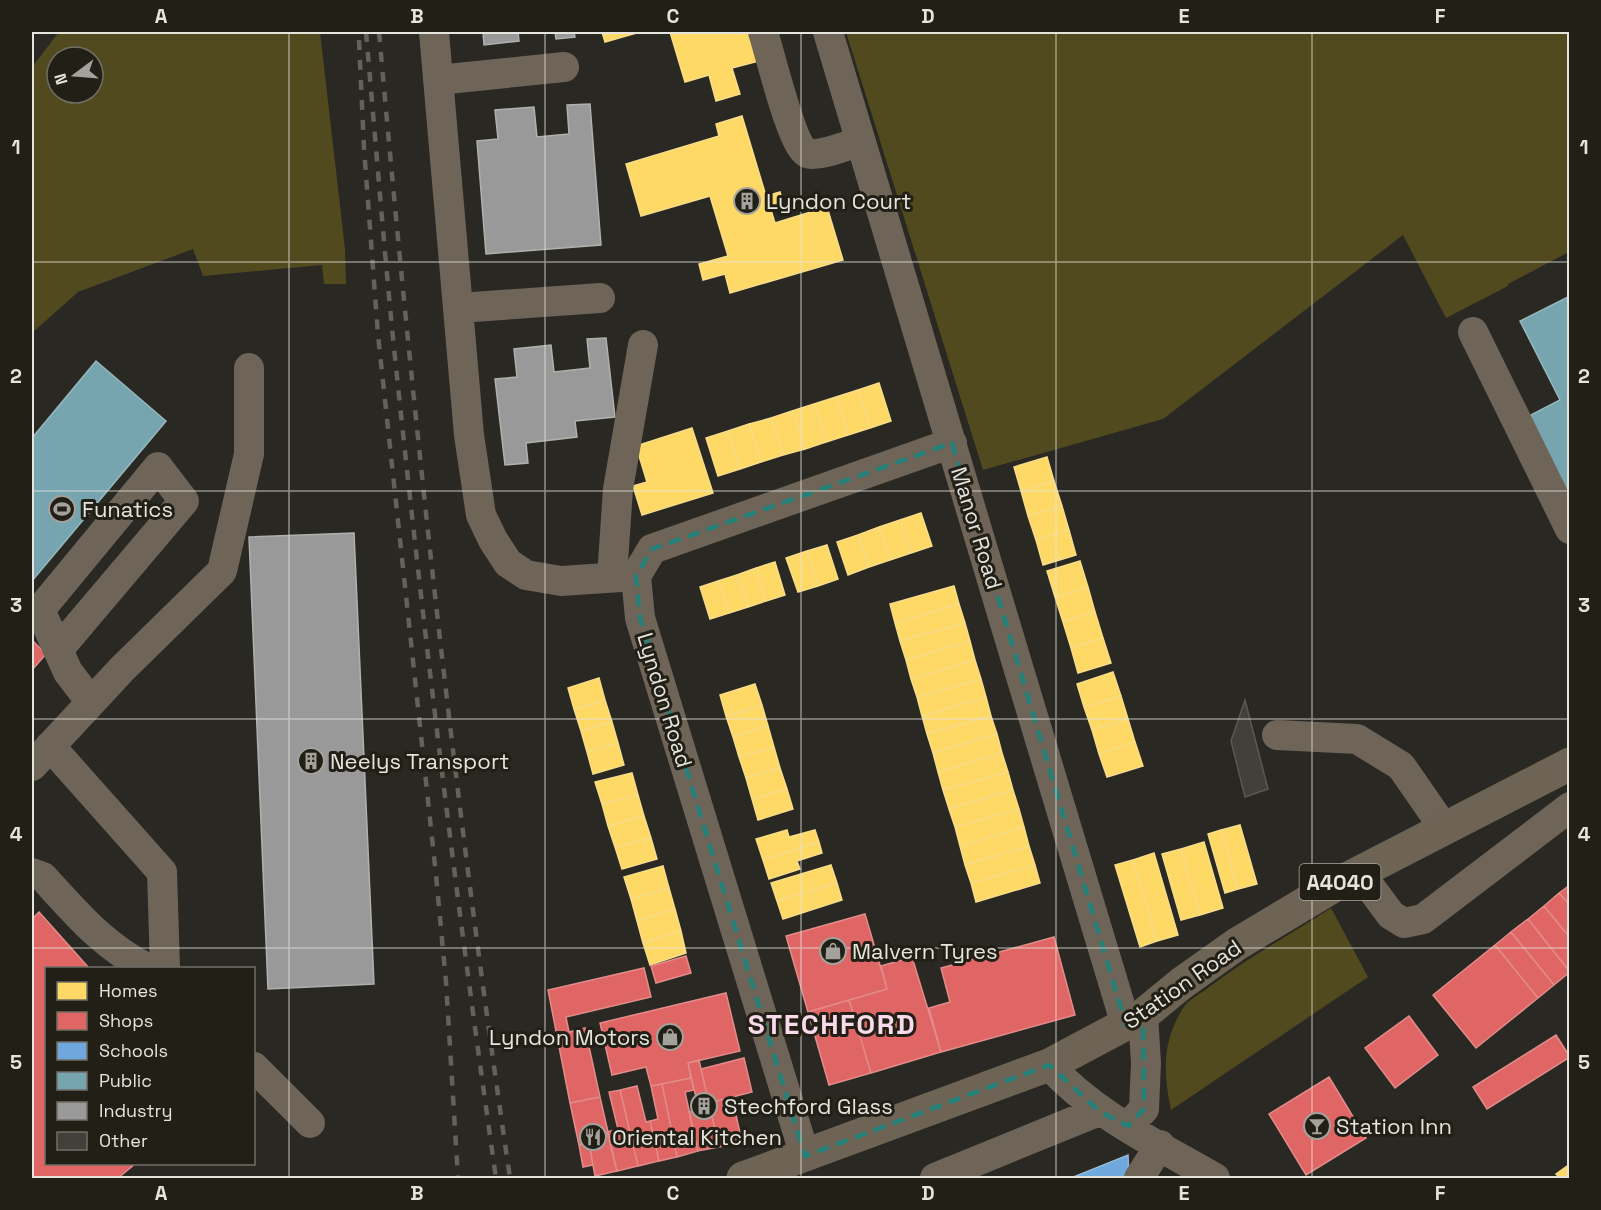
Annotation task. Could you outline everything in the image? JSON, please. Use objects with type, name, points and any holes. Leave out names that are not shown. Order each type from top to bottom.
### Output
[{"type":"main road","name":"Station Road","points":[[743,1179],[1049,1065],[1134,1020],[1237,944],[1359,872],[1569,764]]},
{"type":"street","points":[[434,32],[469,435],[481,515],[508,563],[526,575],[561,581],[624,577],[652,549],[952,443]]},
{"type":"street","points":[[764,32],[791,126],[802,148],[808,153],[816,154],[860,141]]},
{"type":"street","name":"Manor Road","points":[[828,32],[899,276],[1146,1063],[1144,1109],[1128,1126]]},
{"type":"street","points":[[438,80],[564,67]]},
{"type":"street","points":[[459,308],[600,298]]},
{"type":"street","points":[[1473,332],[1569,529]]},
{"type":"street","name":"Lyndon Road","points":[[643,345],[618,489],[624,577],[640,618],[805,1156]]},
{"type":"street","points":[[165,967],[162,872],[36,761],[122,669],[222,571],[249,454],[249,368]]},
{"type":"street","points":[[58,650],[184,501],[158,467],[40,610],[58,650],[68,672],[91,702]]},
{"type":"street","points":[[1277,735],[1357,739],[1401,766],[1444,828]]},
{"type":"street","points":[[1359,872],[1391,915],[1404,923],[1423,919],[1569,807]]},
{"type":"street","points":[[32,873],[43,877],[93,932],[116,951],[144,967]]},
{"type":"street","points":[[1049,1065],[1062,1080],[1099,1110],[1215,1179]]},
{"type":"street","points":[[255,1068],[310,1123]]},
{"type":"street","points":[[935,1179],[1099,1110]]},
{"type":"street","points":[[1139,1179],[1160,1146]]},
{"type":"highlighted area","points":[[952,443],[1126,1025],[1143,1015],[1144,1109],[1128,1126],[1099,1111],[1049,1065],[805,1156],[640,618],[636,576],[652,549]]},
{"type":"shaded area","points":[[59,32],[320,32],[345,249],[346,284],[324,284],[322,265],[203,276],[193,249],[78,292],[32,333],[32,67],[45,50],[45,105],[105,105],[105,45],[49,45]]},
{"type":"shaded area","points":[[846,32],[1569,32],[1569,252],[1446,318],[1403,235],[1163,419],[983,470]]},
{"type":"shaded area","points":[[1331,908],[1368,977],[1171,1110],[1166,1058],[1171,1033],[1185,1005],[1238,967]]},
{"type":"building: Homes","points":[[602,32],[640,32],[605,42]]},
{"type":"building: Homes","points":[[670,32],[750,32],[759,61],[732,68],[740,94],[716,101],[709,75],[685,82]]},
{"type":"building: Homes","name":"Lyndon Court","points":[[742,116],[766,196],[780,192],[784,206],[771,210],[775,223],[827,207],[843,260],[730,293],[725,274],[703,280],[699,264],[728,256],[710,196],[641,216],[626,164],[719,136],[716,124]]},
{"type":"building: Homes","points":[[879,383],[891,421],[870,428],[858,390]]},
{"type":"building: Homes","points":[[858,390],[870,428],[848,435],[836,397]]},
{"type":"building: Homes","points":[[836,397],[848,435],[826,442],[814,404]]},
{"type":"building: Homes","points":[[814,404],[826,442],[805,449],[792,411]]},
{"type":"building: Homes","points":[[792,411],[805,449],[783,455],[771,418]]},
{"type":"building: Homes","points":[[771,418],[783,455],[761,462],[749,424]]},
{"type":"building: Homes","points":[[749,424],[761,462],[740,469],[728,431]]},
{"type":"building: Homes","points":[[692,428],[713,493],[642,515],[633,486],[647,482],[636,446]]},
{"type":"building: Homes","points":[[728,431],[740,469],[718,476],[706,438]]},
{"type":"building: Homes","points":[[1047,457],[1054,481],[1021,491],[1014,467]]},
{"type":"building: Homes","points":[[1054,481],[1062,506],[1028,516],[1021,491]]},
{"type":"building: Homes","points":[[1062,506],[1069,530],[1036,540],[1028,516]]},
{"type":"building: Homes","points":[[921,513],[932,546],[911,553],[900,520]]},
{"type":"building: Homes","points":[[900,520],[911,553],[890,560],[879,527]]},
{"type":"building: Homes","points":[[879,527],[890,560],[869,567],[858,535]]},
{"type":"building: Homes","points":[[1069,530],[1076,555],[1043,565],[1036,540]]},
{"type":"building: Homes","points":[[858,535],[869,567],[848,575],[837,542]]},
{"type":"building: Homes","points":[[827,545],[838,579],[818,586],[807,551]]},
{"type":"building: Homes","points":[[807,551],[818,586],[798,592],[786,558]]},
{"type":"building: Homes","points":[[1080,561],[1088,587],[1055,597],[1047,571]]},
{"type":"building: Homes","points":[[775,562],[785,595],[766,601],[756,568]]},
{"type":"building: Homes","points":[[756,568],[766,601],[748,607],[737,575]]},
{"type":"building: Homes","points":[[737,575],[748,607],[729,613],[718,581]]},
{"type":"building: Homes","points":[[718,581],[729,613],[710,619],[700,587]]},
{"type":"building: Homes","points":[[954,586],[959,604],[895,623],[890,604]]},
{"type":"building: Homes","points":[[1088,587],[1095,612],[1063,622],[1055,597]]},
{"type":"building: Homes","points":[[959,604],[965,623],[900,641],[895,623]]},
{"type":"building: Homes","points":[[1095,612],[1103,638],[1071,648],[1063,622]]},
{"type":"building: Homes","points":[[965,623],[970,641],[906,660],[900,641]]},
{"type":"building: Homes","points":[[1103,638],[1111,663],[1078,673],[1071,648]]},
{"type":"building: Homes","points":[[970,641],[975,660],[911,679],[906,660]]},
{"type":"building: Homes","points":[[975,660],[981,679],[917,697],[911,679]]},
{"type":"building: Homes","points":[[1113,672],[1121,696],[1084,707],[1077,684]]},
{"type":"building: Homes","points":[[599,678],[605,700],[574,709],[568,688]]},
{"type":"building: Homes","points":[[981,679],[986,697],[922,716],[917,697]]},
{"type":"building: Homes","points":[[755,684],[762,705],[726,716],[720,695]]},
{"type":"building: Homes","points":[[1121,696],[1128,719],[1092,730],[1084,707]]},
{"type":"building: Homes","points":[[986,697],[991,716],[927,734],[922,716]]},
{"type":"building: Homes","points":[[605,700],[612,722],[581,731],[574,709]]},
{"type":"building: Homes","points":[[762,705],[768,726],[733,737],[726,716]]},
{"type":"building: Homes","points":[[991,716],[997,734],[933,753],[927,734]]},
{"type":"building: Homes","points":[[1128,719],[1135,742],[1099,754],[1092,730]]},
{"type":"building: Homes","points":[[612,722],[618,743],[587,752],[581,731]]},
{"type":"building: Homes","points":[[768,726],[774,747],[739,757],[733,737]]},
{"type":"building: Homes","points":[[997,734],[1002,753],[938,772],[933,753]]},
{"type":"building: Homes","points":[[1135,742],[1143,766],[1107,777],[1099,754]]},
{"type":"building: Homes","points":[[618,743],[624,765],[593,774],[587,752]]},
{"type":"building: Homes","points":[[774,747],[780,768],[746,778],[739,757]]},
{"type":"building: Homes","points":[[1002,753],[1008,772],[943,790],[938,772]]},
{"type":"building: Homes","points":[[780,768],[787,789],[752,799],[746,778]]},
{"type":"building: Homes","points":[[1008,772],[1013,790],[949,809],[943,790]]},
{"type":"building: Homes","points":[[632,773],[638,795],[602,804],[595,782]]},
{"type":"building: Homes","points":[[787,789],[793,809],[758,820],[752,799]]},
{"type":"building: Homes","points":[[1013,790],[1019,809],[955,827],[949,809]]},
{"type":"building: Homes","points":[[638,795],[644,816],[608,826],[602,804]]},
{"type":"building: Homes","points":[[1019,809],[1024,827],[960,846],[955,827]]},
{"type":"building: Homes","points":[[644,816],[651,838],[615,847],[608,826]]},
{"type":"building: Homes","points":[[1240,825],[1257,884],[1238,889],[1221,830]]},
{"type":"building: Homes","points":[[1024,827],[1029,846],[965,865],[960,846]]},
{"type":"building: Homes","points":[[787,830],[789,837],[815,830],[819,842],[763,860],[756,839]]},
{"type":"building: Homes","points":[[1221,830],[1238,889],[1225,893],[1208,834]]},
{"type":"building: Homes","points":[[651,838],[657,859],[622,869],[615,847]]},
{"type":"building: Homes","points":[[819,842],[822,853],[797,861],[800,869],[769,879],[763,860]]},
{"type":"building: Homes","points":[[1204,842],[1223,908],[1200,915],[1181,849]]},
{"type":"building: Homes","points":[[1029,846],[1035,865],[971,883],[965,865]]},
{"type":"building: Homes","points":[[1181,849],[1200,915],[1181,920],[1162,854]]},
{"type":"building: Homes","points":[[1154,853],[1178,935],[1157,941],[1133,860]]},
{"type":"building: Homes","points":[[1133,860],[1157,941],[1140,947],[1115,865]]},
{"type":"building: Homes","points":[[831,865],[837,883],[777,901],[771,883]]},
{"type":"building: Homes","points":[[1035,865],[1040,883],[976,902],[971,883]]},
{"type":"building: Homes","points":[[663,866],[669,888],[631,899],[624,877]]},
{"type":"building: Homes","points":[[837,883],[842,900],[783,919],[777,901]]},
{"type":"building: Homes","points":[[669,888],[675,909],[637,921],[631,899]]},
{"type":"building: Homes","points":[[675,909],[681,931],[643,943],[637,921]]},
{"type":"building: Homes","points":[[681,931],[686,953],[650,965],[643,943]]},
{"type":"building: Homes","points":[[1570,1164],[1570,1178],[1560,1178],[1556,1174]]},
{"type":"building: Shops","points":[[32,640],[46,654],[32,670]]},
{"type":"building: Shops","points":[[1570,885],[1570,905],[1559,893]]},
{"type":"building: Shops","points":[[1559,893],[1570,905],[1570,938],[1544,906]]},
{"type":"building: Shops","points":[[1544,906],[1570,938],[1570,972],[1528,919]]},
{"type":"building: Shops","points":[[39,912],[88,967],[45,967],[45,1165],[134,1165],[118,1178],[32,1178],[32,919]]},
{"type":"building: Shops","name":"Malvern Tyres","points":[[865,914],[887,989],[808,1012],[786,936]]},
{"type":"building: Shops","points":[[1528,919],[1570,972],[1554,985],[1511,932]]},
{"type":"building: Shops","points":[[1511,932],[1554,985],[1538,998],[1495,945]]},
{"type":"building: Shops","points":[[1054,937],[1075,1015],[941,1052],[929,1008],[950,1002],[941,968]]},
{"type":"building: Shops","points":[[1495,945],[1538,998],[1476,1048],[1433,995]]},
{"type":"building: Shops","points":[[686,956],[691,973],[656,983],[651,966]]},
{"type":"building: Shops","points":[[912,957],[941,1052],[871,1073],[849,1000],[887,989],[881,966]]},
{"type":"building: Shops","points":[[644,968],[651,997],[566,1017],[569,1032],[585,1028],[600,1097],[570,1103],[548,990]]},
{"type":"building: Shops","name":"Lyndon Motors","points":[[726,993],[740,1051],[688,1063],[691,1078],[651,1086],[646,1067],[612,1075],[600,1023]]},
{"type":"building: Shops","points":[[849,1000],[871,1073],[829,1085],[808,1012]]},
{"type":"building: Shops","points":[[1409,1016],[1438,1055],[1395,1088],[1365,1048]]},
{"type":"building: Shops","points":[[1556,1035],[1570,1057],[1487,1109],[1473,1087]]},
{"type":"building: Shops","points":[[744,1058],[752,1092],[709,1103],[701,1069]]},
{"type":"building: Shops","name":"Stechford Glass","points":[[699,1060],[719,1147],[698,1151],[689,1112],[699,1110],[688,1063]]},
{"type":"building: Shops","name":"Station Inn","points":[[1329,1077],[1366,1138],[1306,1175],[1269,1114]]},
{"type":"building: Shops","points":[[691,1078],[694,1090],[685,1092],[698,1151],[677,1157],[662,1084]]},
{"type":"building: Shops","points":[[662,1084],[677,1157],[659,1161],[650,1121],[658,1119],[651,1086]]},
{"type":"building: Shops","points":[[637,1086],[646,1122],[650,1121],[659,1161],[638,1166],[620,1090]]},
{"type":"building: Shops","points":[[620,1090],[638,1166],[617,1171],[607,1132],[618,1129],[609,1092]]},
{"type":"building: Shops","name":"Oriental Kitchen","points":[[600,1097],[617,1171],[595,1176],[589,1143],[579,1145],[570,1103]]},
{"type":"building: Shops","points":[[732,1097],[742,1142],[719,1147],[709,1103]]},
{"type":"building: Shops","points":[[589,1143],[593,1165],[583,1167],[579,1145]]},
{"type":"building: Schools","points":[[1128,1155],[1129,1178],[1071,1178]]},
{"type":"building: Public","points":[[1570,296],[1570,510],[1523,419],[1560,400],[1520,321]]},
{"type":"building: Public","name":"Funatics","points":[[96,361],[166,421],[32,581],[32,438]]},
{"type":"building: Industry","points":[[483,32],[518,32],[519,41],[484,45]]},
{"type":"building: Industry","points":[[555,32],[574,32],[575,37],[556,39]]},
{"type":"building: Industry","points":[[590,104],[601,245],[486,254],[477,141],[498,139],[495,110],[534,107],[537,137],[569,134],[567,105]]},
{"type":"building: Industry","points":[[606,338],[615,417],[575,421],[577,437],[526,443],[528,463],[505,465],[495,379],[517,377],[514,349],[551,345],[554,372],[590,368],[587,339]]},
{"type":"building: Industry","name":"Neelys Transport","points":[[354,533],[374,984],[268,989],[249,537]]},
{"type":"building: Other","points":[[1245,700],[1268,789],[1245,797],[1231,741]]},
{"type":"railway","points":[[366,32],[393,338],[416,549],[453,864],[496,1178]]},
{"type":"railway","points":[[379,32],[436,606],[471,892],[510,1178]]},
{"type":"railway","points":[[359,40],[364,148],[378,335],[436,875],[446,982],[458,1178]]},
{"type":"place","name":"Lyndon Court","points":[[747,201]]},
{"type":"place","name":"Funatics","points":[[62,509]]},
{"type":"place","name":"Neelys Transport","points":[[311,761]]},
{"type":"place","name":"Malvern Tyres","points":[[833,951]]},
{"type":"place","name":"Lyndon Motors","points":[[670,1037]]},
{"type":"place","name":"Stechford Glass","points":[[704,1106]]},
{"type":"place","name":"Station Inn","points":[[1317,1126]]},
{"type":"place","name":"Oriental Kitchen","points":[[593,1137]]},
{"type":"district","name":"STECHFORD","points":[[832,1024]]}]
